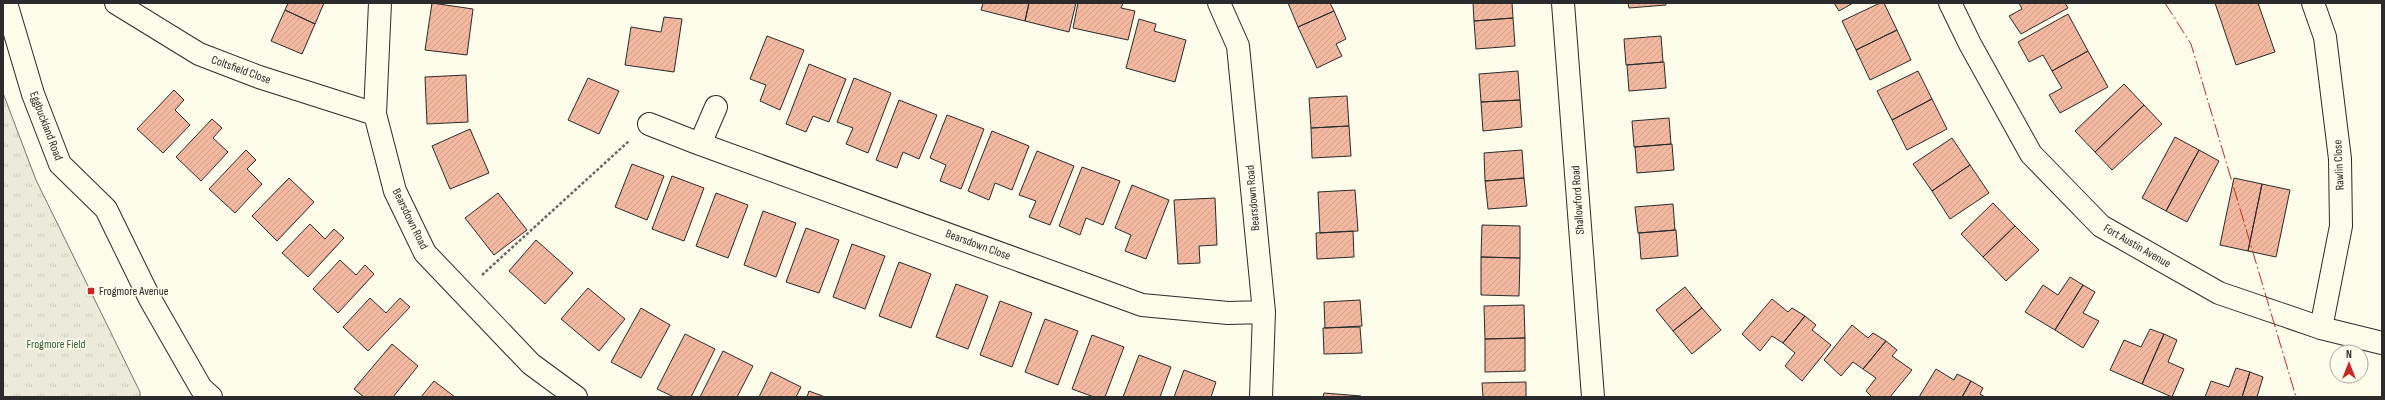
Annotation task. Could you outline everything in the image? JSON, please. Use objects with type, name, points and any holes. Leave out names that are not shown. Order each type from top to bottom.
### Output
[{"type":"street","name":"Eggbuckland Road","points":[[6,3],[33,94],[60,164],[106,210],[199,394]]},
{"type":"street","name":"Coltsfield Close","points":[[116,3],[199,54],[259,77],[375,114]]},
{"type":"street","name":"Bearsdown Road","points":[[380,3],[375,114],[395,191],[425,253],[531,364],[576,397]]},
{"type":"street","name":"Bearsdown Road","points":[[1219,3],[1238,46],[1264,312],[1261,397]]},
{"type":"street","name":"Shallowford Road","points":[[1563,3],[1592,397]]},
{"type":"street","name":"Fort Austin Avenue","points":[[1950,3],[1970,44],[2031,154],[2101,226],[2220,293],[2320,328],[2382,343]]},
{"type":"street","name":"Rawlin Close","points":[[2313,3],[2325,37],[2340,159],[2341,226],[2320,328]]},
{"type":"street","points":[[700,144],[716,107]]},
{"type":"street","name":"Bearsdown Close","points":[[648,124],[1142,305],[1228,313],[1264,312]]},
{"type":"path","points":[[462,292],[648,124]]},
{"type":"green space","name":"Frogmore Field","points":[[3,93],[36,180],[140,392],[140,397],[3,397]]},
{"type":"building","points":[[288,3],[324,3],[315,24],[285,10]]},
{"type":"building","points":[[432,3],[473,9],[467,55],[425,50]]},
{"type":"building","points":[[983,3],[1029,3],[1025,21],[981,10]]},
{"type":"building","points":[[1029,3],[1076,3],[1069,32],[1025,21]]},
{"type":"building","points":[[1078,3],[1123,3],[1121,8],[1135,11],[1128,40],[1073,28]]},
{"type":"building","points":[[1288,3],[1330,3],[1334,11],[1298,27]]},
{"type":"building","points":[[1473,3],[1512,3],[1513,18],[1474,21]]},
{"type":"building","points":[[1628,3],[1666,3],[1666,5],[1629,8]]},
{"type":"building","points":[[1834,3],[1853,3],[1839,11]]},
{"type":"building","points":[[1880,3],[1884,3],[1897,30],[1856,50],[1842,21]]},
{"type":"building","points":[[2019,3],[2065,3],[2068,8],[2021,34],[2009,16],[2022,9]]},
{"type":"building","points":[[2215,3],[2258,3],[2275,52],[2236,65]]},
{"type":"building","points":[[285,10],[315,24],[302,54],[271,41]]},
{"type":"building","points":[[1334,11],[1346,39],[1336,44],[1342,56],[1317,68],[1298,27]]},
{"type":"building","points":[[2068,14],[2088,51],[2052,71],[2043,55],[2029,62],[2018,42]]},
{"type":"building","points":[[664,17],[682,19],[674,72],[625,65],[631,27],[661,32]]},
{"type":"building","points":[[1513,18],[1515,46],[1476,49],[1474,21]]},
{"type":"building","points":[[1139,19],[1156,24],[1154,31],[1186,40],[1175,82],[1126,68]]},
{"type":"building","points":[[1897,30],[1911,60],[1870,80],[1856,50]]},
{"type":"building","points":[[767,36],[804,50],[780,110],[760,101],[766,85],[750,79]]},
{"type":"building","points":[[1661,36],[1663,62],[1626,65],[1624,39]]},
{"type":"building","points":[[2088,51],[2108,87],[2060,113],[2049,95],[2062,88],[2052,71]]},
{"type":"building","points":[[1664,62],[1666,88],[1629,91],[1627,65]]},
{"type":"building","points":[[809,64],[846,79],[829,122],[813,116],[806,132],[786,124]]},
{"type":"building","points":[[1518,71],[1520,100],[1481,102],[1479,74]]},
{"type":"building","points":[[1918,71],[1932,99],[1892,120],[1877,91]]},
{"type":"building","points":[[466,75],[468,122],[427,124],[425,77]]},
{"type":"building","points":[[588,78],[619,91],[599,134],[568,120]]},
{"type":"building","points":[[854,78],[891,93],[868,153],[846,144],[853,128],[837,122]]},
{"type":"building","points":[[2124,84],[2144,105],[2095,152],[2075,131]]},
{"type":"building","points":[[174,90],[184,100],[175,110],[190,125],[163,153],[137,129]]},
{"type":"building","points":[[1347,96],[1349,126],[1311,128],[1309,98]]},
{"type":"building","points":[[1932,99],[1947,129],[1907,150],[1892,120]]},
{"type":"building","points":[[899,100],[937,115],[919,159],[903,152],[897,168],[876,160]]},
{"type":"building","points":[[1520,100],[1522,127],[1483,131],[1481,102]]},
{"type":"building","points":[[2144,105],[2162,124],[2112,170],[2095,152]]},
{"type":"building","points":[[947,115],[984,129],[961,189],[940,181],[946,165],[930,158]]},
{"type":"building","points":[[1669,118],[1671,144],[1634,147],[1632,121]]},
{"type":"building","points":[[212,119],[222,128],[213,138],[228,152],[201,181],[176,157]]},
{"type":"building","points":[[1349,126],[1351,156],[1312,158],[1311,128]]},
{"type":"building","points":[[470,129],[489,173],[450,189],[432,146]]},
{"type":"building","points":[[992,131],[1029,146],[1012,190],[995,183],[989,200],[968,191]]},
{"type":"building","points":[[2175,137],[2199,150],[2166,211],[2142,198]]},
{"type":"building","points":[[1952,138],[1970,165],[1932,191],[1913,164]]},
{"type":"building","points":[[1672,144],[1674,170],[1637,173],[1635,147]]},
{"type":"building","points":[[246,150],[256,160],[247,169],[262,184],[235,213],[209,189]]},
{"type":"building","points":[[1522,150],[1524,178],[1485,181],[1484,153]]},
{"type":"building","points":[[2199,150],[2219,161],[2187,222],[2166,211]]},
{"type":"building","points":[[1037,151],[1074,166],[1050,225],[1029,217],[1036,201],[1019,195]]},
{"type":"building","points":[[632,164],[664,176],[647,220],[615,207]]},
{"type":"building","points":[[1970,165],[1989,193],[1950,219],[1932,191]]},
{"type":"building","points":[[1082,167],[1120,181],[1103,225],[1086,218],[1080,235],[1059,226]]},
{"type":"building","points":[[672,176],[704,188],[684,241],[652,229]]},
{"type":"building","points":[[289,178],[314,202],[277,241],[252,216]]},
{"type":"building","points":[[1524,178],[1527,206],[1488,209],[1485,181]]},
{"type":"building","points":[[2234,178],[2262,184],[2248,251],[2220,245]]},
{"type":"building","points":[[2262,184],[2290,190],[2276,257],[2248,251]]},
{"type":"building","points":[[1132,185],[1169,200],[1146,259],[1125,251],[1131,235],[1115,228]]},
{"type":"building","points":[[1355,190],[1358,231],[1320,233],[1318,192]]},
{"type":"building","points":[[498,193],[527,230],[494,255],[465,218]]},
{"type":"building","points":[[716,193],[748,205],[728,258],[696,246]]},
{"type":"building","points":[[1215,198],[1217,245],[1199,246],[1200,263],[1178,264],[1174,200]]},
{"type":"building","points":[[1993,203],[2015,226],[1983,257],[1961,234]]},
{"type":"building","points":[[1673,204],[1675,230],[1638,233],[1635,207]]},
{"type":"building","points":[[763,211],[796,223],[776,277],[744,265]]},
{"type":"building","points":[[310,224],[325,239],[334,229],[344,238],[308,277],[282,253]]},
{"type":"building","points":[[1482,225],[1520,226],[1520,258],[1481,257]]},
{"type":"building","points":[[2015,226],[2039,250],[2006,281],[1983,257]]},
{"type":"building","points":[[806,228],[839,240],[819,293],[786,282]]},
{"type":"building","points":[[1676,230],[1678,256],[1641,259],[1639,233]]},
{"type":"building","points":[[1353,231],[1354,257],[1317,259],[1316,233]]},
{"type":"building","points":[[536,240],[573,273],[545,304],[509,271]]},
{"type":"building","points":[[852,244],[885,256],[865,309],[833,297]]},
{"type":"building","points":[[1481,257],[1520,258],[1519,296],[1481,295]]},
{"type":"building","points":[[340,260],[356,275],[365,265],[374,274],[338,313],[313,289]]},
{"type":"building","points":[[899,262],[931,274],[911,328],[879,316]]},
{"type":"building","points":[[2070,277],[2083,285],[2055,330],[2025,312],[2043,285],[2058,295]]},
{"type":"building","points":[[956,284],[988,296],[968,349],[936,337]]},
{"type":"building","points":[[2083,285],[2095,292],[2083,313],[2099,321],[2083,348],[2055,330]]},
{"type":"building","points":[[1685,287],[1702,308],[1673,331],[1656,310]]},
{"type":"building","points":[[588,288],[625,319],[599,351],[561,319]]},
{"type":"building","points":[[370,298],[386,313],[400,298],[410,307],[368,351],[343,327]]},
{"type":"building","points":[[1772,299],[1788,312],[1792,308],[1805,316],[1783,343],[1772,336],[1760,351],[1742,334]]},
{"type":"building","points":[[1360,300],[1362,326],[1325,328],[1324,302]]},
{"type":"building","points":[[1000,301],[1032,313],[1012,367],[980,355]]},
{"type":"building","points":[[1524,305],[1525,338],[1485,339],[1484,306]]},
{"type":"building","points":[[641,308],[670,325],[641,378],[611,362]]},
{"type":"building","points":[[1702,308],[1721,330],[1692,354],[1673,331]]},
{"type":"building","points":[[1805,316],[1816,325],[1812,330],[1831,345],[1802,381],[1785,366],[1795,353],[1783,343]]},
{"type":"building","points":[[1045,319],[1078,331],[1058,385],[1025,372]]},
{"type":"building","points":[[1852,325],[1868,338],[1873,333],[1886,341],[1863,369],[1853,362],[1841,376],[1824,360]]},
{"type":"building","points":[[1360,327],[1362,353],[1324,354],[1323,328]]},
{"type":"building","points":[[2150,329],[2164,334],[2142,384],[2110,370],[2124,340],[2141,347]]},
{"type":"building","points":[[685,334],[715,349],[691,397],[674,397],[657,389]]},
{"type":"building","points":[[2164,334],[2177,340],[2168,362],[2184,369],[2172,397],[2142,384]]},
{"type":"building","points":[[1092,335],[1124,347],[1105,397],[1094,397],[1072,389]]},
{"type":"building","points":[[1525,338],[1525,371],[1485,372],[1485,339]]},
{"type":"building","points":[[1886,341],[1897,350],[1892,356],[1912,370],[1890,397],[1872,397],[1866,391],[1876,378],[1863,369]]},
{"type":"building","points":[[392,344],[418,366],[393,397],[364,397],[354,389]]},
{"type":"building","points":[[723,351],[753,366],[737,397],[700,397]]},
{"type":"building","points":[[1139,355],[1171,367],[1160,397],[1123,397]]},
{"type":"building","points":[[2236,368],[2250,372],[2242,397],[2205,397],[2211,381],[2229,387]]},
{"type":"building","points":[[1936,369],[1954,380],[1957,374],[1971,381],[1962,397],[1919,397]]},
{"type":"building","points":[[1184,370],[1216,382],[1211,397],[1174,397]]},
{"type":"building","points":[[771,372],[801,387],[796,397],[759,397]]},
{"type":"building","points":[[2250,372],[2263,377],[2257,397],[2242,397]]},
{"type":"building","points":[[434,381],[455,397],[421,397]]},
{"type":"building","points":[[1971,381],[1983,388],[1980,394],[1985,397],[1962,397]]},
{"type":"building","points":[[1526,382],[1526,397],[1483,397],[1482,383]]},
{"type":"building","points":[[809,391],[825,397],[807,397]]},
{"type":"building","points":[[1324,393],[1361,396],[1361,397],[1323,397]]},
{"type":"power","points":[[2165,3],[2191,44],[2296,397]]},
{"type":"place","name":"Frogmore Avenue","points":[[91,291]]}]
